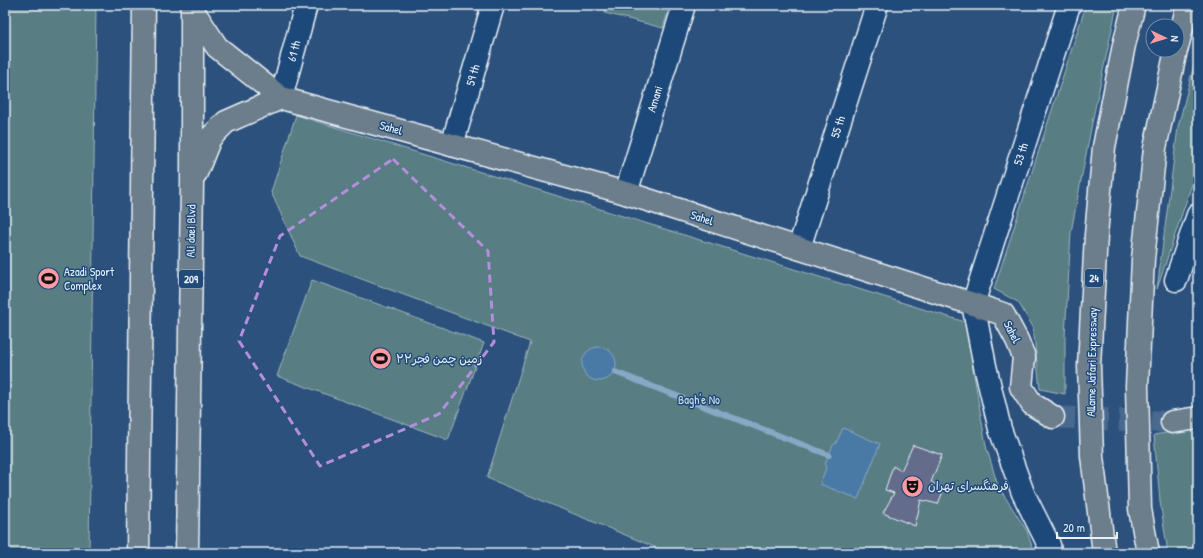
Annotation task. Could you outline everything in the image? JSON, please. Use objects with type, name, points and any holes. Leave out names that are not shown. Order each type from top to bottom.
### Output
[{"type":"main road","points":[[138,553],[144,5]]},
{"type":"main road","name":"Allame Jafari Expressway","points":[[1104,553],[1092,456],[1089,366],[1094,266],[1104,147],[1124,45],[1134,5]]},
{"type":"main road","points":[[1185,18],[1188,5]]},
{"type":"main road","points":[[192,7],[217,47],[281,98],[226,122],[210,138],[192,182]]},
{"type":"main road","name":"Ali daei Blvd","points":[[187,553],[192,182],[192,7]]},
{"type":"main road","points":[[1148,553],[1140,509],[1137,386],[1142,259],[1155,148],[1174,58]]},
{"type":"main road","name":"Sahel","points":[[281,98],[626,194],[1003,314],[1018,340],[1024,357],[1021,386],[1032,404],[1053,417]]},
{"type":"main road","points":[[1172,422],[1198,418]]},
{"type":"street","name":"61 th","points":[[281,98],[306,5]]},
{"type":"street","name":"59 th","points":[[452,146],[493,5]]},
{"type":"street","name":"Amani","points":[[626,194],[684,5]]},
{"type":"street","name":"55 th","points":[[799,248],[877,5]]},
{"type":"street","name":"53 th","points":[[973,304],[1069,5]]},
{"type":"street","points":[[1176,280],[1198,214]]},
{"type":"street","points":[[973,304],[985,366],[1000,429],[1023,493],[1049,545],[1050,553]]},
{"type":"highlighted area","points":[[393,159],[488,251],[494,342],[439,414],[320,466],[239,341],[280,236]]},
{"type":"green space","name":"Azadi Sport Complex","points":[[5,5],[96,5],[89,553],[5,553]]},
{"type":"green space","points":[[607,5],[670,5],[663,28],[605,13]]},
{"type":"green space","points":[[1086,5],[1117,5],[1071,232],[1065,337],[1065,394],[1040,389],[1033,327],[1018,302],[994,289]]},
{"type":"green space","points":[[1198,49],[1198,166],[1157,289],[1178,127]]},
{"type":"green space","name":"Bagh'e No","points":[[296,115],[965,322],[986,446],[998,486],[1027,531],[1034,553],[669,553],[487,478],[530,342],[300,256],[271,192]]},
{"type":"green space","name":"زمین چمن فجر۲۲","points":[[312,280],[484,343],[448,440],[277,376]]},
{"type":"green space","points":[[1198,428],[1198,553],[1168,553],[1160,501],[1154,435]]},
{"type":"water","points":[[599,347],[611,352],[616,364],[611,376],[599,381],[587,376],[582,364],[587,352]]},
{"type":"water","points":[[843,428],[880,444],[858,499],[820,484],[826,468],[825,464],[833,445],[836,443]]},
{"type":"building","name":"فرهنگسرای تهران","points":[[913,445],[942,455],[931,482],[944,489],[938,504],[921,500],[915,526],[883,513],[894,493],[885,490],[893,466],[901,471]]},
{"type":"waterway","points":[[615,372],[829,455]]},
{"type":"tunnel","points":[[1053,417],[1172,422]]},
{"type":"place","name":"Azadi Sport Complex","points":[[49,279]]},
{"type":"place","name":"زمین چمن فجر۲۲","points":[[380,359]]},
{"type":"place","name":"فرهنگسرای تهران","points":[[912,486]]}]
